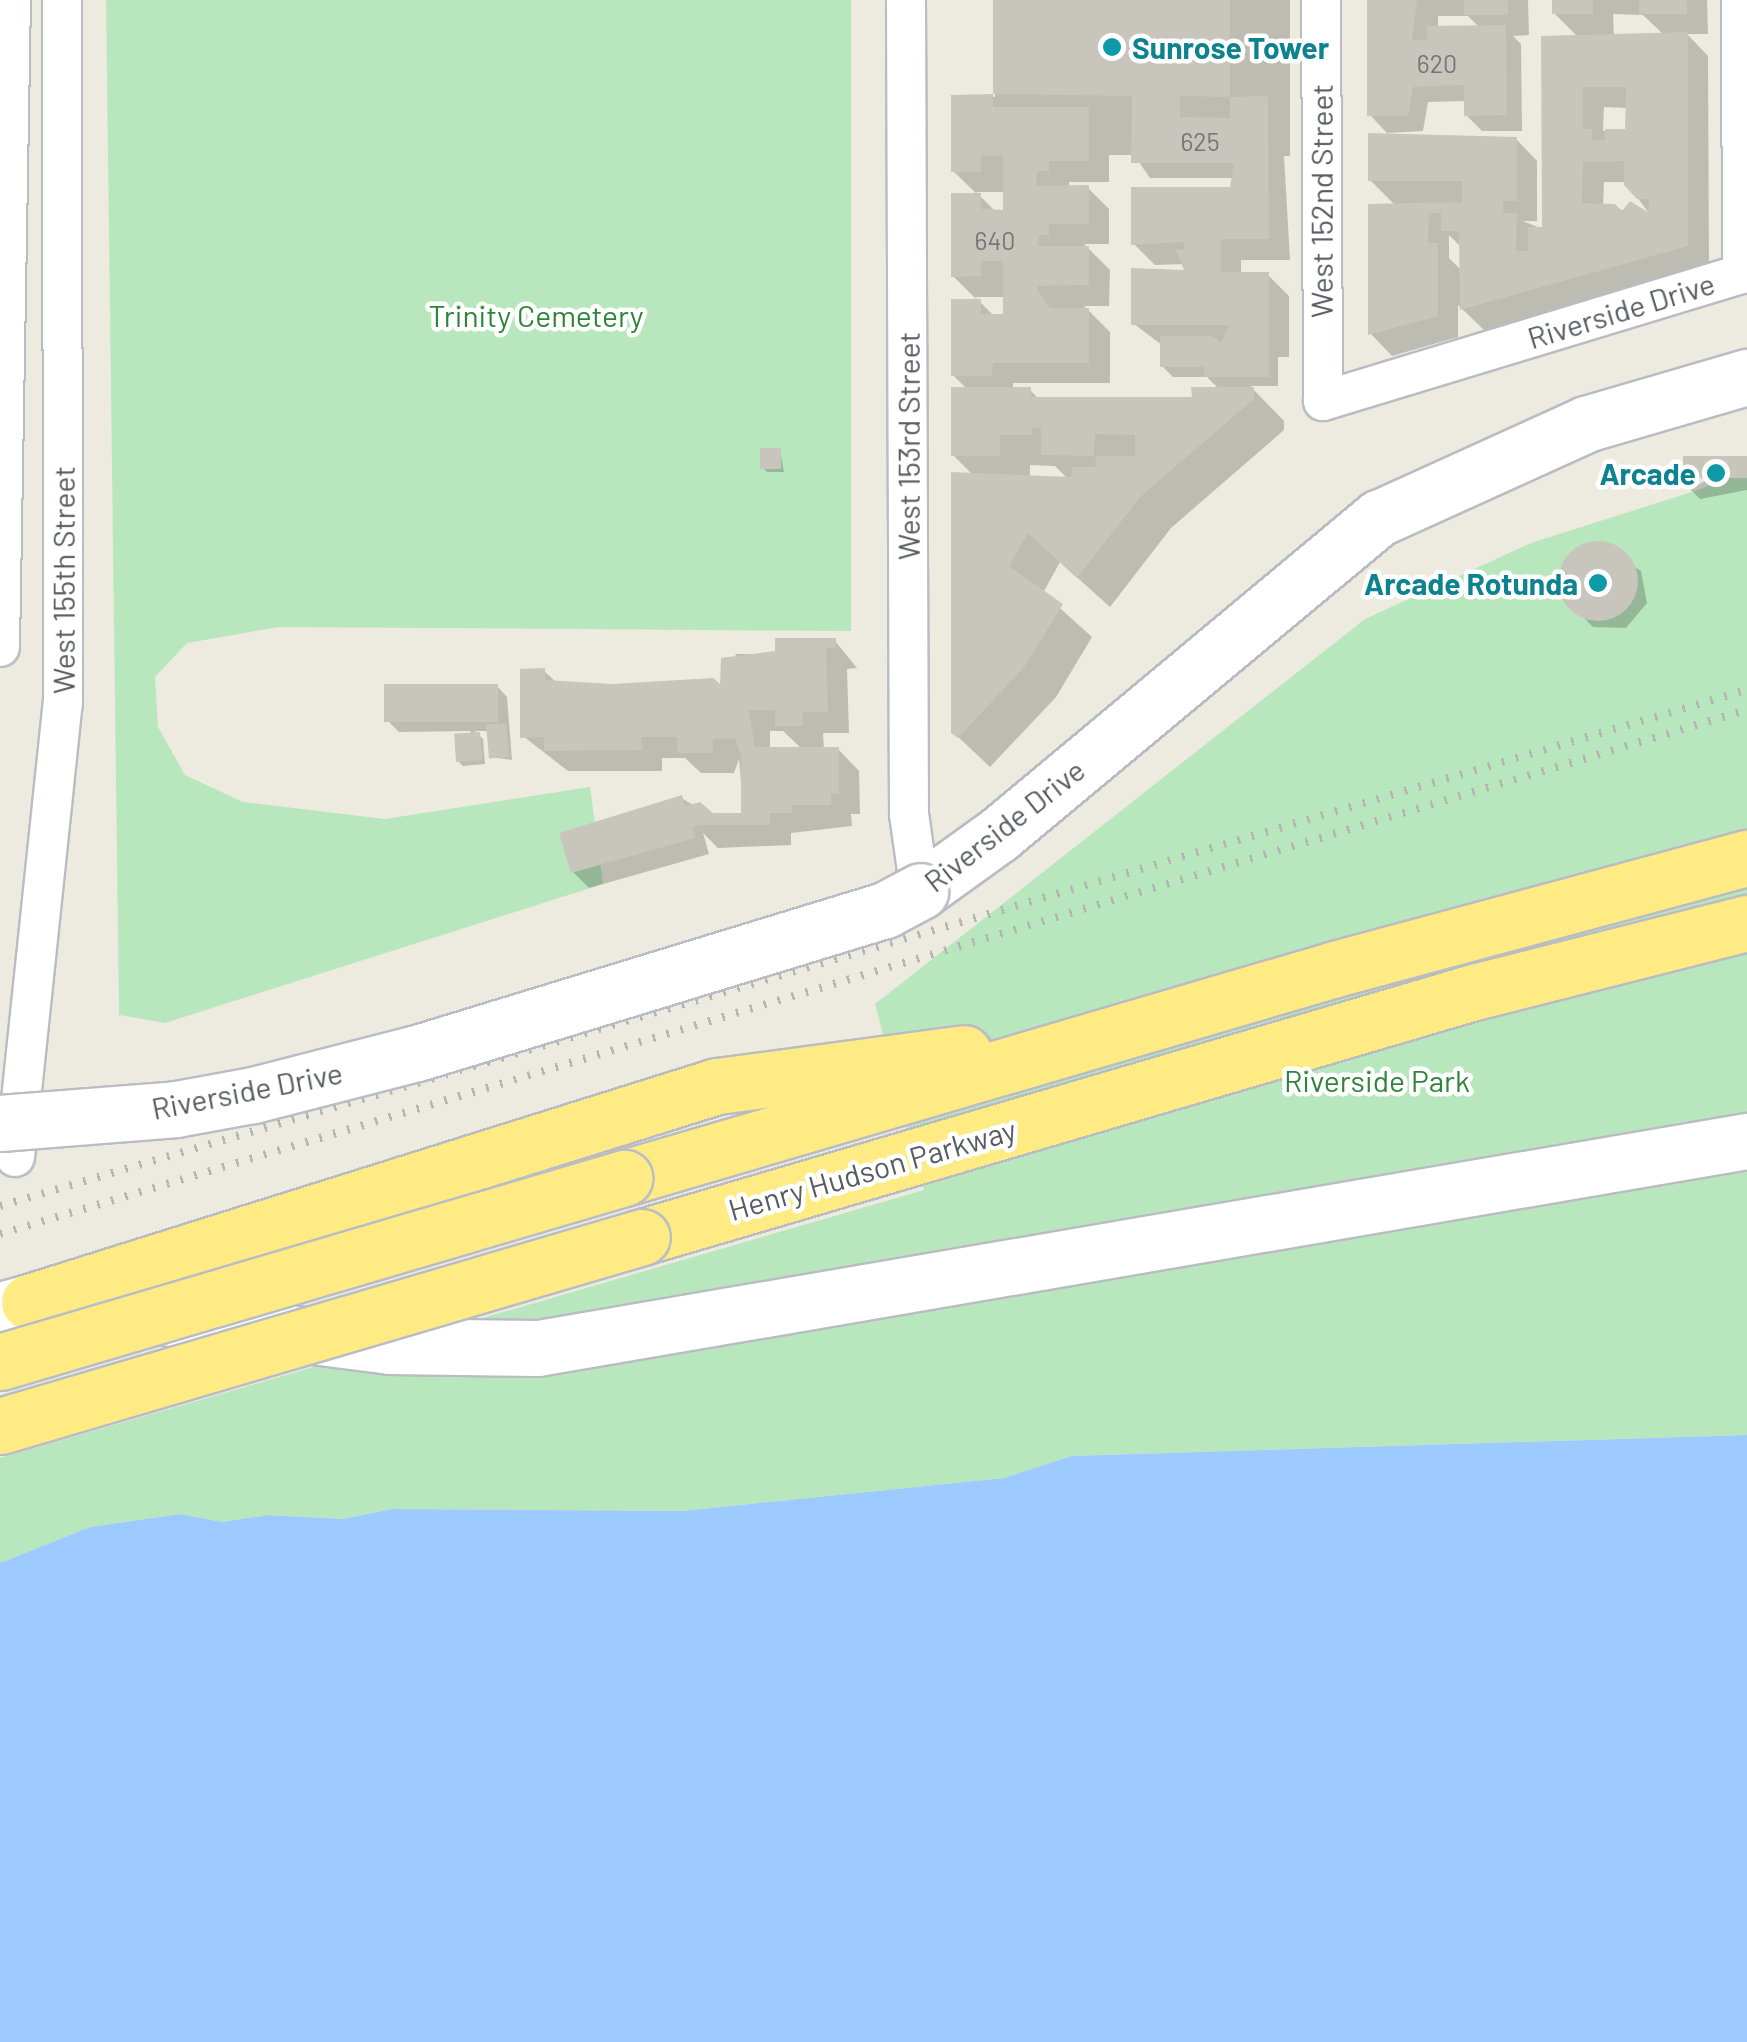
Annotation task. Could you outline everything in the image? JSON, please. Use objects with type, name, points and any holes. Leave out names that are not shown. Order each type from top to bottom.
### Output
[{"type":"highway","name":"Henry Hudson Parkway","points":[[0,1362],[1087,1042],[1747,858]]},
{"type":"highway","name":"Henry Hudson Parkway","points":[[0,1426],[1474,992],[1747,922]]},
{"type":"highway","points":[[1474,992],[1660,975],[1747,955]]},
{"type":"highway","points":[[10,1312],[717,1086],[864,1062],[1087,1042]]},
{"type":"main road","name":"Riverside Drive","points":[[7,1140],[272,1090],[416,1053],[868,915],[920,891],[1044,796],[1379,518],[1586,424],[1747,377]]},
{"type":"main road","points":[[10,1312],[390,1346],[538,1348],[1747,1142]]},
{"type":"street","name":"West 155th Street","points":[[0,647],[12,0]]},
{"type":"street","name":"West 155th Street","points":[[7,1140],[63,704],[62,0]]},
{"type":"street","name":"West 153rd Street","points":[[906,0],[909,814],[920,891]]},
{"type":"street","name":"West 152nd Street","points":[[1321,0],[1323,401]]},
{"type":"street","points":[[1741,0],[1744,273]]},
{"type":"street","name":"Riverside Drive","points":[[1323,401],[1744,273]]},
{"type":"green space","name":"Trinity Cemetery","points":[[106,0],[851,0],[851,631],[279,627],[187,643],[155,677],[158,727],[185,775],[243,802],[385,819],[590,787],[603,884],[165,1023],[119,1015]]},
{"type":"green space","name":"Riverside Park","points":[[1747,463],[1747,1435],[1071,1456],[1004,1478],[682,1511],[392,1509],[342,1519],[268,1515],[222,1522],[180,1514],[90,1527],[0,1563],[0,1458],[924,1190],[875,1004],[1365,619],[1531,543],[1704,488]]},
{"type":"water","points":[[1747,1435],[1747,2042],[0,2042],[0,1563],[90,1527],[180,1514],[222,1522],[268,1515],[342,1519],[392,1509],[682,1511],[1004,1478],[1071,1456]]},
{"type":"building","points":[[993,0],[1230,0],[1230,97],[1268,96],[1269,239],[1221,239],[1221,272],[1269,272],[1269,377],[1204,377],[1204,367],[1160,367],[1160,336],[1212,336],[1221,343],[1229,325],[1131,325],[1131,268],[1184,270],[1176,250],[1184,250],[1184,242],[1131,245],[1131,187],[1230,187],[1234,163],[1131,163],[1132,96],[993,94]],"holes":[[[1180,96],[1230,97],[1230,118],[1180,117]]]},
{"type":"building","points":[[1367,0],[1417,0],[1412,40],[1427,40],[1427,26],[1506,25],[1507,115],[1464,116],[1464,85],[1413,87],[1408,116],[1367,116]]},
{"type":"building","points":[[1464,0],[1508,0],[1508,15],[1464,15]]},
{"type":"building","points":[[1552,0],[1593,0],[1593,14],[1552,14]]},
{"type":"building","points":[[1639,0],[1687,0],[1687,14],[1639,14]]},
{"type":"building","points":[[1688,32],[1688,246],[1460,310],[1459,231],[1441,231],[1441,213],[1429,213],[1428,243],[1438,243],[1438,316],[1368,335],[1368,204],[1462,202],[1462,181],[1368,181],[1368,133],[1517,137],[1517,201],[1503,201],[1503,213],[1517,213],[1516,251],[1528,251],[1528,227],[1542,227],[1541,36]],"holes":[[[1583,87],[1626,87],[1625,129],[1605,129],[1605,140],[1592,140],[1592,129],[1583,129]],[[1624,161],[1624,185],[1637,199],[1649,199],[1648,212],[1630,201],[1622,211],[1615,204],[1582,203],[1583,162]]]},
{"type":"building","points":[[993,94],[993,107],[1089,107],[1089,161],[1049,161],[1049,171],[1037,171],[1036,186],[1089,185],[1089,224],[1049,224],[1049,235],[1039,235],[1038,246],[1089,246],[1089,285],[1038,286],[1038,291],[1050,308],[1089,308],[1089,363],[993,363],[992,376],[951,376],[951,299],[981,299],[981,314],[1003,314],[1003,261],[981,261],[981,276],[951,277],[951,193],[981,193],[981,209],[1003,210],[1003,156],[981,156],[981,172],[951,172],[951,95]]},
{"type":"building","points":[[951,387],[1031,387],[1031,397],[1192,397],[1191,387],[1254,387],[1254,399],[1140,497],[1077,578],[1028,533],[1009,566],[1063,604],[1025,666],[958,738],[951,733],[951,472],[1071,477],[1072,467],[1095,467],[1096,456],[1135,456],[1135,435],[1095,434],[1094,456],[1041,455],[1041,427],[1032,428],[1032,435],[1000,435],[1000,456],[951,456]]},
{"type":"building","points":[[760,448],[781,448],[781,469],[760,469]]},
{"type":"building","name":"Arcade","points":[[1683,456],[1747,456],[1747,478],[1683,478]]},
{"type":"building","name":"Arcade Rotunda","points":[[1590,541],[1606,541],[1627,552],[1638,581],[1627,610],[1606,621],[1590,621],[1576,615],[1564,603],[1558,589],[1558,573],[1564,559],[1576,547]]},
{"type":"building","points":[[775,638],[836,638],[836,648],[826,648],[828,712],[803,712],[803,726],[775,726],[775,710],[749,710],[755,747],[839,747],[839,794],[831,794],[831,805],[792,805],[792,813],[770,813],[770,825],[700,825],[692,828],[695,838],[571,873],[559,833],[682,795],[685,806],[700,802],[713,813],[741,813],[741,756],[735,738],[713,739],[713,753],[677,753],[677,737],[641,737],[642,750],[544,751],[544,737],[520,738],[520,669],[545,668],[545,680],[612,684],[713,678],[720,684],[721,658],[775,651]]},
{"type":"building","points":[[384,684],[498,684],[498,722],[384,722]]},
{"type":"building","points":[[506,723],[509,757],[489,759],[486,725]]},
{"type":"building","points":[[480,732],[482,760],[456,762],[454,734]]},
{"type":"railway","points":[[0,1206],[1747,690]]},
{"type":"railway","points":[[0,1234],[1747,710]]},
{"type":"place","name":"Sunrose Tower","points":[[1112,47]]},
{"type":"place","name":"Arcade","points":[[1716,473]]},
{"type":"place","name":"Arcade Rotunda","points":[[1598,583]]}]
